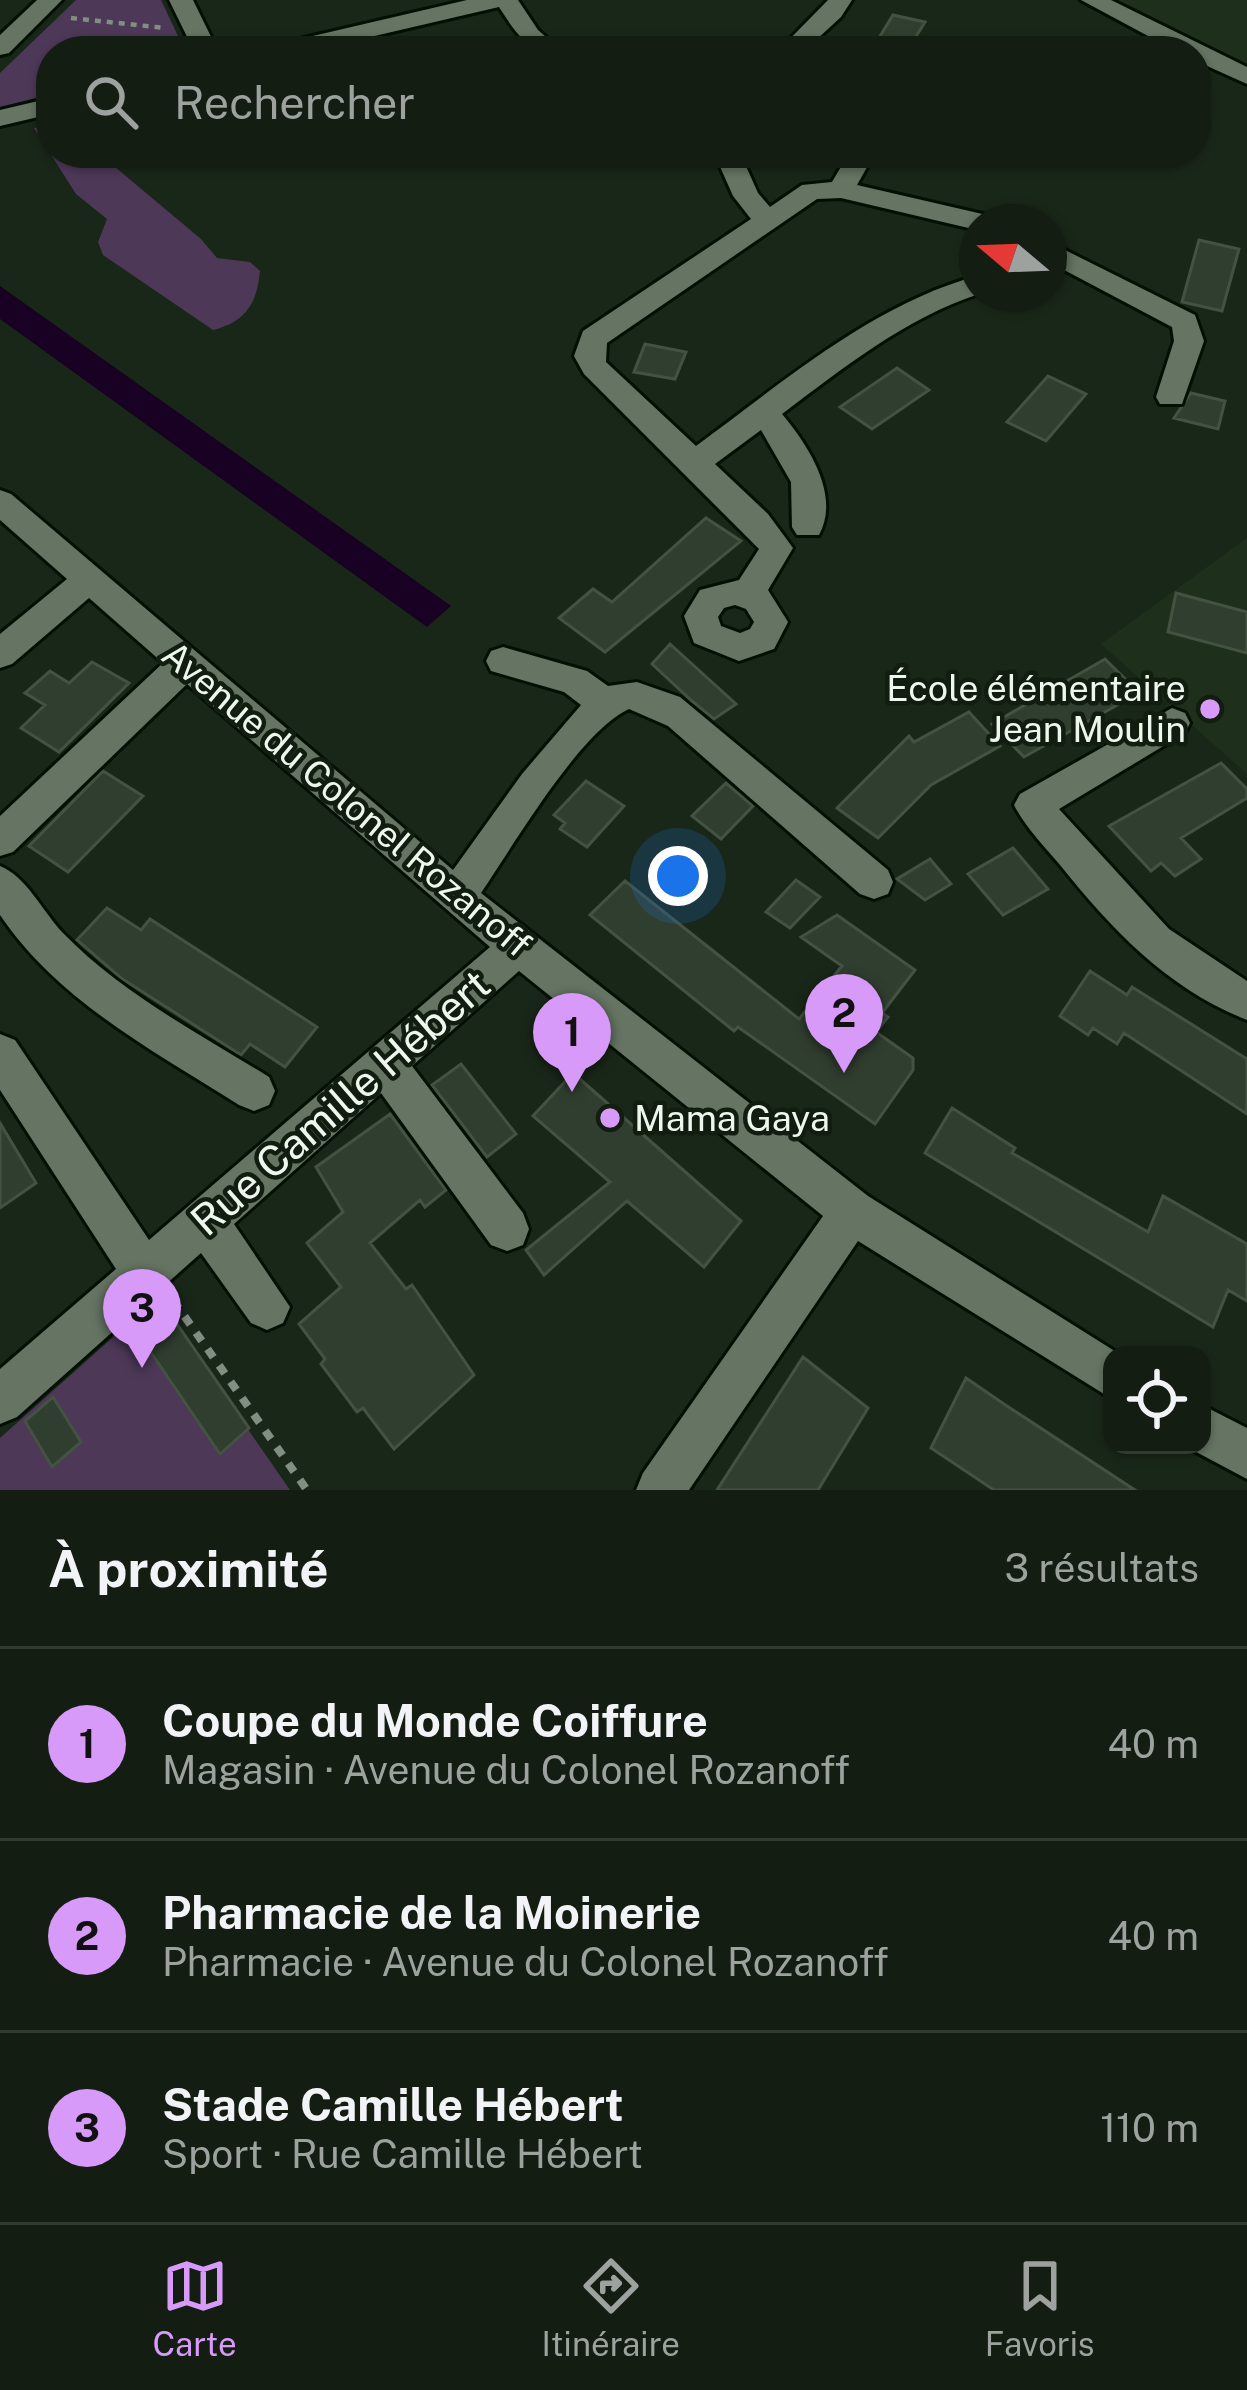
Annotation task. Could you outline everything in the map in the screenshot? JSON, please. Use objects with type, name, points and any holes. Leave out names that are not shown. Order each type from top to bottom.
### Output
[{"type":"street","points":[[3,42],[50,0]]},
{"type":"street","points":[[181,0],[199,36]]},
{"type":"street","points":[[344,36],[501,0],[531,36]]},
{"type":"street","points":[[807,36],[840,0]]},
{"type":"street","points":[[1093,0],[1166,36]]},
{"type":"street","points":[[1211,59],[1247,77]]},
{"type":"street","points":[[0,118],[36,110]]},
{"type":"street","points":[[734,168],[746,196],[765,218]]},
{"type":"street","points":[[841,190],[853,168]]},
{"type":"street","points":[[748,594],[777,548],[696,462],[595,367],[589,346],[603,330],[811,191],[841,190],[959,217]]},
{"type":"street","points":[[1067,260],[1185,322],[1189,341],[1171,397]]},
{"type":"street","points":[[696,462],[830,363],[939,297],[959,291]]},
{"type":"street","points":[[765,415],[780,431],[812,497],[808,527]]},
{"type":"street","name":"Avenue du Colonel Rozanoff","points":[[0,502],[456,896],[852,1212],[1103,1370]]},
{"type":"street","points":[[2,649],[90,579]]},
{"type":"street","points":[[503,661],[574,681],[605,703]]},
{"type":"street","points":[[0,840],[186,663]]},
{"type":"street","points":[[456,896],[588,715],[621,696],[662,703],[874,882]]},
{"type":"street","points":[[1172,723],[1033,805],[1116,905],[1150,938],[1191,971],[1247,1000]]},
{"type":"street","points":[[0,883],[45,946],[77,976],[254,1091]]},
{"type":"street","name":"Rue Camille Hébert","points":[[0,1400],[518,946]]},
{"type":"street","points":[[0,1054],[148,1270]]},
{"type":"street","points":[[384,1063],[507,1229]]},
{"type":"street","points":[[661,1490],[852,1212]]},
{"type":"street","points":[[204,1220],[267,1306]]},
{"type":"street","points":[[1211,1434],[1247,1454]]},
{"type":"path","points":[[31,20],[81,18],[172,36]]},
{"type":"path","points":[[148,1270],[307,1490]]},
{"type":"shaded area","points":[[76,0],[161,0],[178,36],[39,36]]},
{"type":"shaded area","points":[[1113,0],[1247,0],[1247,67],[1211,49],[1211,36],[1185,36]]},
{"type":"shaded area","points":[[36,38],[36,98],[0,107],[0,73]]},
{"type":"shaded area","points":[[59,168],[116,168],[217,258],[250,262],[260,271],[252,302],[241,317],[213,330],[103,255],[98,242],[107,219],[76,194]]},
{"type":"shaded area","points":[[0,286],[451,606],[427,627],[0,319]]},
{"type":"shaded area","name":"École élémentaire Jean Moulin","points":[[1247,538],[1247,774],[1101,644]]},
{"type":"shaded area","points":[[157,1298],[290,1490],[0,1490],[0,1438]]},
{"type":"building","points":[[893,15],[925,22],[916,36],[880,36]]},
{"type":"building","points":[[1199,240],[1239,249],[1222,311],[1182,302]]},
{"type":"building","points":[[645,344],[686,352],[675,379],[634,372]]},
{"type":"building","points":[[897,368],[929,390],[872,429],[840,407]]},
{"type":"building","points":[[1048,376],[1086,394],[1046,441],[1007,422]]},
{"type":"building","points":[[1191,393],[1225,401],[1218,429],[1174,418]]},
{"type":"building","points":[[706,518],[741,541],[605,652],[559,618],[593,589],[612,602]]},
{"type":"building","points":[[1176,593],[1247,612],[1247,653],[1168,632]]},
{"type":"building","points":[[670,644],[736,704],[714,719],[692,701],[652,664]]},
{"type":"building","points":[[1105,659],[1139,693],[1024,757],[992,724]]},
{"type":"building","points":[[92,662],[129,683],[59,752],[21,728],[45,705],[25,693],[50,671],[69,683]]},
{"type":"building","points":[[969,712],[1000,746],[931,785],[878,838],[837,808],[909,736],[914,742]]},
{"type":"building","points":[[1221,763],[1247,789],[1247,798],[1181,838],[1201,859],[1175,876],[1161,863],[1151,871],[1109,826]]},
{"type":"building","points":[[103,771],[143,796],[68,872],[29,846]]},
{"type":"building","points":[[586,781],[624,806],[587,847],[560,829],[565,823],[554,815]]},
{"type":"building","points":[[726,783],[753,806],[721,839],[692,816]]},
{"type":"building","points":[[1013,848],[1048,889],[1003,915],[968,874]]},
{"type":"building","points":[[930,859],[951,884],[925,900],[897,879]]},
{"type":"building","points":[[796,880],[820,897],[790,928],[766,912]]},
{"type":"building","points":[[625,881],[799,1019],[842,966],[801,937],[837,915],[915,970],[882,1013],[888,1017],[876,1032],[913,1058],[913,1070],[875,1124],[738,1027],[734,1031],[590,915]]},
{"type":"building","points":[[107,908],[141,930],[150,919],[317,1027],[285,1067],[250,1044],[241,1055],[121,978],[77,940]]},
{"type":"building","points":[[1090,971],[1127,995],[1132,987],[1247,1059],[1247,1114],[1124,1033],[1117,1044],[1093,1028],[1088,1035],[1060,1016]]},
{"type":"building","points":[[461,1064],[516,1134],[487,1157],[432,1085]]},
{"type":"building","points":[[573,1073],[741,1221],[704,1267],[627,1201],[544,1275],[526,1250],[610,1182],[533,1116]]},
{"type":"building","points":[[952,1108],[1015,1148],[1012,1153],[1148,1232],[1163,1196],[1247,1244],[1247,1301],[1228,1290],[1213,1327],[925,1153]]},
{"type":"building","points":[[390,1114],[446,1190],[425,1207],[420,1200],[370,1243],[406,1289],[412,1285],[474,1375],[394,1449],[363,1408],[357,1412],[321,1364],[325,1359],[299,1324],[341,1287],[307,1243],[343,1212],[316,1167]]},
{"type":"building","points":[[0,1123],[36,1183],[0,1208]]},
{"type":"building","points":[[177,1324],[249,1428],[220,1454],[148,1348]]},
{"type":"building","points":[[803,1357],[868,1408],[818,1490],[717,1490]]},
{"type":"building","points":[[966,1378],[1135,1490],[994,1490],[931,1448]]},
{"type":"building","points":[[53,1397],[81,1442],[52,1467],[25,1421]]},
{"type":"place","name":"École élémentaire Jean Moulin","points":[[1210,709]]},
{"type":"place","name":"Pharmacie de la Moinerie","points":[[844,1073]]},
{"type":"place","name":"Coupe du Monde Coiffure","points":[[572,1092]]},
{"type":"place","name":"Mama Gaya","points":[[610,1118]]},
{"type":"place","name":"Stade Camille Hébert","points":[[142,1368]]}]
